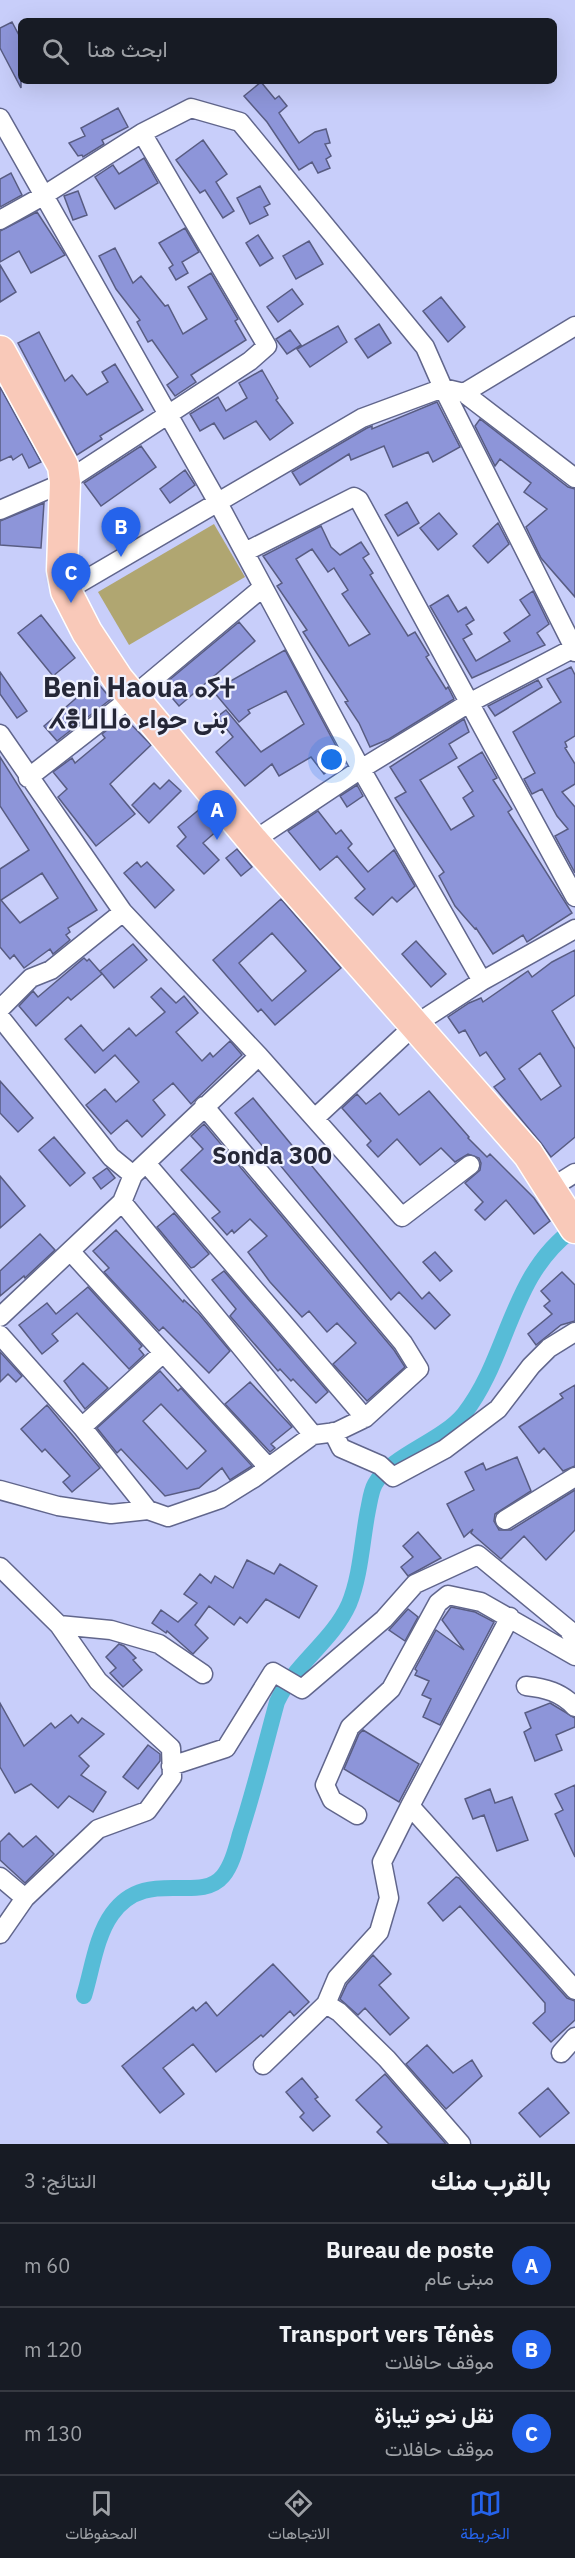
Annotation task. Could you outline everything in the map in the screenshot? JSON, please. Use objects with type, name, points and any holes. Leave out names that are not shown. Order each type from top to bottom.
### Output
[{"type":"main road","points":[[0,351],[63,466],[65,482],[62,570],[66,591],[87,632],[132,697],[253,841],[528,1154],[561,1186],[575,1228]]},
{"type":"street","points":[[0,220],[43,196],[142,132],[191,108],[240,122],[425,347],[443,388],[574,650],[469,703],[361,769],[253,841]]},
{"type":"street","points":[[0,118],[217,501],[361,769],[482,981]]},
{"type":"street","points":[[0,510],[65,482],[250,361],[267,346],[142,132]]},
{"type":"street","points":[[464,393],[575,326]]},
{"type":"street","points":[[66,591],[362,418],[443,388],[464,393],[575,478]]},
{"type":"street","points":[[245,552],[354,497],[358,500],[575,897]]},
{"type":"street","points":[[28,778],[132,697],[262,588]]},
{"type":"street","points":[[3,744],[123,912],[259,1056],[402,1217],[470,1165]]},
{"type":"street","points":[[0,1009],[31,978],[51,970],[123,912]]},
{"type":"street","points":[[315,1118],[416,1024],[482,981],[575,929]]},
{"type":"street","points":[[0,1017],[111,1157],[139,1169],[364,1418]]},
{"type":"street","points":[[0,1317],[122,1202],[139,1169],[259,1056]]},
{"type":"street","points":[[0,1491],[58,1506],[111,1514],[147,1510],[168,1517],[220,1499],[312,1435],[333,1432],[364,1418],[419,1370],[403,1343],[204,1106]]},
{"type":"street","points":[[122,1202],[312,1435]]},
{"type":"street","points":[[71,1252],[268,1467]]},
{"type":"street","points":[[333,1432],[341,1448],[386,1471],[446,1449],[498,1408],[549,1348],[575,1332]]},
{"type":"street","points":[[0,1335],[82,1427],[147,1510]]},
{"type":"street","points":[[82,1427],[163,1353]]},
{"type":"street","points":[[505,1520],[575,1477]]},
{"type":"street","points":[[171,1766],[226,1748],[273,1672],[302,1689],[384,1619],[415,1584],[478,1555],[568,1629],[575,1641]]},
{"type":"street","points":[[0,1567],[58,1625],[98,1681],[171,1748],[172,1777],[147,1811],[98,1829],[26,1898],[0,1934]]},
{"type":"street","points":[[357,1815],[332,1800],[325,1785],[350,1727],[391,1689],[438,1604],[448,1595],[481,1602],[575,1656]]},
{"type":"street","points":[[263,2066],[326,2004],[337,1978],[379,1932],[389,1898],[382,1862],[510,1617]]},
{"type":"street","points":[[58,1625],[111,1630],[159,1644],[203,1674]]},
{"type":"street","points":[[526,1686],[546,1688],[567,1698],[575,1707]]},
{"type":"street","points":[[410,1806],[575,1990]]},
{"type":"street","points":[[0,1877],[26,1898]]},
{"type":"street","points":[[326,2004],[339,2012],[387,2059],[461,2144]]},
{"type":"street","points":[[561,2053],[575,2037]]},
{"type":"shaded area","points":[[214,524],[245,577],[129,645],[98,592]]},
{"type":"building","points":[[12,22],[18,33],[18,82],[0,48],[0,28]]},
{"type":"building","points":[[259,84],[263,84],[275,99],[279,96],[287,106],[279,113],[299,143],[315,132],[326,129],[330,143],[325,144],[331,156],[326,159],[330,168],[318,173],[312,162],[299,170],[267,122],[244,96]]},
{"type":"building","points":[[118,108],[128,127],[102,140],[104,144],[83,157],[78,156],[69,143],[85,136],[81,128]]},
{"type":"building","points":[[203,140],[227,174],[216,182],[234,211],[223,218],[205,190],[200,193],[176,160]]},
{"type":"building","points":[[144,158],[158,183],[115,209],[95,177],[113,165],[119,174]]},
{"type":"building","points":[[11,173],[22,195],[0,207],[0,179]]},
{"type":"building","points":[[260,186],[270,204],[264,207],[268,215],[250,224],[237,198]]},
{"type":"building","points":[[78,191],[87,215],[73,220],[64,196]]},
{"type":"building","points":[[37,212],[65,255],[31,273],[19,251],[0,262],[0,231]]},
{"type":"building","points":[[185,228],[199,252],[182,262],[188,273],[176,280],[169,268],[173,265],[159,243]]},
{"type":"building","points":[[258,235],[273,258],[260,266],[246,243]]},
{"type":"building","points":[[309,241],[323,264],[296,279],[283,256]]},
{"type":"building","points":[[115,248],[133,283],[141,276],[165,306],[168,305],[183,334],[207,319],[188,287],[211,273],[238,319],[235,321],[246,340],[191,375],[196,382],[175,396],[167,385],[178,377],[152,340],[148,342],[137,322],[140,320],[116,289],[99,256]]},
{"type":"building","points":[[0,265],[16,292],[0,302]]},
{"type":"building","points":[[292,289],[303,304],[278,322],[267,307]]},
{"type":"building","points":[[441,297],[465,327],[448,342],[423,311]]},
{"type":"building","points":[[379,324],[391,343],[368,358],[355,339]]},
{"type":"building","points":[[338,326],[347,342],[310,367],[297,349]]},
{"type":"building","points":[[290,330],[301,345],[287,354],[276,339]]},
{"type":"building","points":[[39,332],[65,381],[72,375],[87,395],[108,382],[102,372],[115,364],[143,410],[100,436],[102,439],[77,455],[18,343]]},
{"type":"building","points":[[262,370],[278,398],[276,400],[293,423],[270,440],[256,421],[224,439],[214,423],[200,431],[190,414],[218,397],[226,411],[247,398],[239,383]]},
{"type":"building","points":[[0,387],[41,462],[29,468],[22,454],[13,460],[11,456],[0,461]]},
{"type":"building","points":[[437,402],[460,447],[433,462],[428,452],[393,467],[384,446],[351,460],[349,454],[300,485],[292,472],[367,428],[372,426],[372,429]]},
{"type":"building","points":[[480,419],[568,487],[575,489],[575,597],[541,558],[526,527],[547,509],[524,492],[531,483],[500,459],[495,466],[475,426]]},
{"type":"building","points":[[141,446],[156,467],[101,506],[84,483]]},
{"type":"building","points":[[185,470],[195,485],[170,503],[160,489]]},
{"type":"building","points":[[407,502],[419,523],[398,536],[385,515]]},
{"type":"building","points":[[44,503],[41,548],[0,545],[0,521]]},
{"type":"building","points":[[439,513],[457,534],[438,550],[420,528]]},
{"type":"building","points":[[498,523],[509,544],[488,563],[473,546]]},
{"type":"building","points":[[321,526],[331,547],[340,555],[361,542],[369,554],[363,558],[373,573],[370,575],[408,636],[415,632],[429,655],[426,657],[454,699],[389,739],[370,747],[359,723],[345,702],[348,701],[303,632],[307,630],[277,586],[282,583],[263,556]],"holes":[[[312,549],[328,572],[334,568],[348,590],[342,594],[370,634],[349,646],[296,559]]]},
{"type":"building","points":[[533,591],[549,624],[537,633],[545,645],[472,678],[430,606],[448,595],[458,612],[466,607],[474,620],[466,625],[472,634],[463,639],[476,661],[510,641],[504,633],[530,615],[520,600]]},
{"type":"building","points":[[41,615],[75,658],[53,676],[18,633]]},
{"type":"building","points":[[239,622],[255,641],[179,706],[162,686]]},
{"type":"building","points":[[285,650],[345,763],[336,769],[334,766],[324,774],[311,757],[279,776],[272,764],[245,786],[216,752],[233,737],[217,717],[226,710],[261,752],[304,724],[286,691],[248,710],[250,713],[239,722],[213,691]]},
{"type":"building","points":[[571,667],[575,675],[575,736],[565,742],[567,747],[565,748],[575,764],[575,784],[562,792],[575,807],[575,873],[555,836],[568,829],[557,816],[542,789],[532,794],[524,779],[535,773],[513,732],[561,702],[547,679]]},
{"type":"building","points":[[0,672],[27,711],[17,718],[0,694]]},
{"type":"building","points":[[538,680],[542,687],[495,716],[488,706]]},
{"type":"building","points":[[96,681],[111,699],[57,741],[44,726]]},
{"type":"building","points":[[124,717],[151,745],[110,784],[135,814],[96,846],[58,797],[67,789],[53,772],[72,758],[75,763],[105,738],[102,734]]},
{"type":"building","points":[[464,719],[469,732],[449,744],[457,758],[420,780],[451,830],[474,816],[463,798],[473,791],[458,767],[482,752],[497,778],[493,780],[512,809],[508,812],[572,913],[527,942],[523,935],[493,954],[476,928],[455,906],[439,876],[444,872],[395,798],[406,792],[390,767]]},
{"type":"building","points":[[0,757],[97,910],[68,928],[70,932],[66,935],[70,940],[53,954],[50,949],[24,968],[14,955],[10,959],[0,947],[0,869],[29,850],[0,806]],"holes":[[[42,873],[58,898],[20,923],[1,900]]]},
{"type":"building","points":[[169,780],[181,791],[149,823],[132,805],[154,783],[160,789]]},
{"type":"building","points":[[357,785],[363,796],[347,807],[340,796]]},
{"type":"building","points":[[201,808],[219,829],[203,843],[219,860],[204,874],[177,846],[186,837],[178,827]]},
{"type":"building","points":[[318,811],[336,834],[341,830],[352,844],[348,848],[368,872],[394,850],[415,886],[397,902],[392,897],[373,915],[355,898],[365,889],[337,856],[320,870],[288,831]]},
{"type":"building","points":[[237,849],[252,867],[241,876],[226,858]]},
{"type":"building","points":[[137,862],[141,867],[147,862],[174,890],[155,908],[124,873]]},
{"type":"building","points":[[281,899],[341,968],[275,1025],[261,1009],[258,1012],[213,960]],"holes":[[[272,933],[306,971],[272,1001],[239,963]]]},
{"type":"building","points":[[416,941],[446,974],[431,987],[402,954]]},
{"type":"building","points":[[133,944],[147,960],[114,988],[100,971]]},
{"type":"building","points":[[575,950],[575,995],[552,1011],[575,1049],[575,1137],[551,1157],[494,1087],[505,1079],[486,1052],[480,1056],[465,1030],[459,1033],[448,1017],[469,1003],[481,998],[483,1002],[528,971],[532,977],[552,962]],"holes":[[[540,1053],[561,1086],[541,1100],[519,1069]]]},
{"type":"building","points":[[84,958],[87,961],[89,959],[102,974],[71,1000],[68,997],[36,1026],[19,1006],[33,991],[38,997]]},
{"type":"building","points":[[161,988],[176,1003],[184,996],[198,1013],[176,1032],[202,1061],[210,1053],[213,1057],[230,1041],[242,1055],[191,1104],[173,1083],[153,1100],[165,1115],[142,1137],[127,1120],[111,1134],[86,1105],[105,1089],[116,1102],[139,1082],[115,1055],[95,1073],[65,1039],[81,1025],[103,1051],[129,1028],[136,1036],[165,1012],[151,997]]},
{"type":"building","points":[[0,1081],[33,1118],[18,1132],[0,1113]]},
{"type":"building","points":[[429,1091],[468,1138],[487,1157],[490,1154],[534,1198],[550,1221],[534,1234],[506,1200],[485,1220],[475,1210],[483,1202],[465,1183],[480,1170],[479,1158],[468,1154],[455,1162],[441,1148],[420,1165],[397,1139],[378,1157],[367,1145],[371,1141],[342,1108],[357,1094],[366,1104],[380,1093],[399,1115]]},
{"type":"building","points":[[253,1098],[422,1299],[429,1292],[450,1315],[435,1329],[399,1292],[391,1300],[235,1113]]},
{"type":"building","points":[[204,1124],[394,1350],[405,1367],[367,1401],[333,1364],[356,1343],[337,1323],[327,1332],[309,1311],[302,1317],[270,1282],[248,1252],[267,1236],[250,1219],[234,1233],[232,1230],[227,1235],[212,1218],[220,1212],[181,1170],[203,1149],[191,1136]]},
{"type":"building","points":[[54,1137],[85,1173],[70,1186],[39,1150]]},
{"type":"building","points":[[107,1168],[115,1178],[101,1189],[93,1178]]},
{"type":"building","points":[[0,1176],[25,1206],[0,1228]]},
{"type":"building","points":[[174,1213],[209,1254],[194,1267],[191,1268],[157,1227]]},
{"type":"building","points":[[116,1230],[183,1302],[184,1300],[199,1314],[230,1351],[209,1373],[163,1327],[159,1331],[104,1272],[109,1268],[93,1251]]},
{"type":"building","points":[[40,1234],[55,1250],[25,1278],[24,1276],[0,1296],[0,1271]]},
{"type":"building","points":[[435,1252],[452,1271],[440,1281],[423,1262]]},
{"type":"building","points":[[224,1271],[328,1392],[316,1403],[293,1379],[291,1381],[280,1369],[278,1371],[230,1316],[236,1309],[212,1280]]},
{"type":"building","points":[[562,1272],[575,1285],[575,1321],[561,1325],[536,1345],[528,1334],[552,1314],[544,1306],[550,1301],[541,1291]]},
{"type":"building","points":[[88,1287],[142,1346],[139,1349],[144,1355],[129,1369],[77,1313],[52,1334],[58,1341],[42,1354],[19,1325],[47,1303],[56,1314]]},
{"type":"building","points":[[0,1352],[22,1376],[16,1382],[8,1374],[0,1382]]},
{"type":"building","points":[[83,1363],[108,1388],[85,1409],[64,1381]]},
{"type":"building","points":[[160,1371],[178,1391],[181,1388],[252,1466],[230,1480],[222,1468],[199,1488],[165,1496],[121,1449],[117,1453],[97,1428]],"holes":[[[161,1404],[206,1451],[187,1469],[143,1421]]]},
{"type":"building","points":[[250,1382],[292,1427],[271,1444],[275,1448],[270,1452],[225,1404]]},
{"type":"building","points":[[575,1385],[575,1466],[563,1471],[544,1448],[539,1453],[519,1427],[563,1398],[560,1394]]},
{"type":"building","points":[[47,1405],[100,1468],[72,1492],[63,1482],[70,1476],[45,1449],[42,1452],[21,1429]]},
{"type":"building","points":[[517,1457],[531,1491],[495,1514],[494,1521],[499,1530],[511,1530],[575,1490],[575,1530],[546,1560],[524,1536],[501,1559],[471,1533],[473,1529],[464,1537],[447,1504],[474,1490],[465,1472],[483,1463],[486,1470]]},
{"type":"building","points":[[418,1532],[441,1558],[408,1576],[401,1567],[413,1557],[403,1546]]},
{"type":"building","points":[[247,1560],[274,1574],[280,1564],[317,1586],[299,1618],[266,1599],[247,1623],[240,1617],[234,1625],[209,1606],[195,1625],[208,1638],[193,1654],[167,1631],[166,1633],[152,1623],[161,1610],[178,1622],[197,1603],[184,1594],[200,1574],[211,1583],[215,1576],[233,1588]]},
{"type":"building","points":[[451,1607],[475,1612],[494,1622],[440,1725],[423,1717],[431,1699],[422,1695],[429,1681],[415,1675],[417,1671],[415,1669],[436,1630],[464,1650],[442,1620]]},
{"type":"building","points":[[408,1609],[418,1617],[405,1641],[389,1630]]},
{"type":"building","points":[[119,1644],[136,1658],[133,1660],[142,1670],[123,1687],[110,1673],[116,1668],[106,1657]]},
{"type":"building","points":[[0,1703],[24,1746],[51,1723],[55,1728],[71,1715],[78,1723],[82,1718],[104,1734],[79,1756],[89,1766],[81,1775],[106,1792],[93,1812],[69,1796],[58,1808],[31,1784],[15,1793],[0,1767]]},
{"type":"building","points":[[550,1703],[575,1718],[575,1727],[556,1735],[562,1750],[535,1761],[524,1732],[531,1728],[525,1713]]},
{"type":"building","points":[[363,1730],[419,1764],[399,1802],[344,1769],[359,1734]]},
{"type":"building","points":[[148,1745],[160,1754],[160,1761],[138,1789],[123,1777]]},
{"type":"building","points":[[575,1785],[575,1857],[555,1814],[563,1810],[555,1794]]},
{"type":"building","points":[[490,1789],[495,1803],[512,1797],[528,1840],[497,1851],[484,1815],[473,1819],[465,1799]]},
{"type":"building","points":[[9,1833],[23,1847],[36,1836],[54,1854],[25,1883],[0,1860],[0,1842]]},
{"type":"building","points":[[456,1877],[567,1998],[575,2001],[575,2020],[551,2042],[533,2023],[545,2012],[545,2003],[460,1906],[443,1921],[428,1903]]},
{"type":"building","points":[[373,1955],[391,1974],[379,1985],[409,2018],[390,2035],[365,2008],[358,2015],[340,1999],[347,1984]]},
{"type":"building","points":[[273,1964],[309,2002],[294,2016],[290,2011],[263,2037],[261,2035],[216,2072],[193,2044],[163,2068],[184,2094],[160,2113],[122,2066],[193,2007],[196,2011],[206,2002],[217,2016]]},
{"type":"building","points":[[427,2045],[453,2073],[472,2060],[482,2076],[446,2109],[406,2064]]},
{"type":"building","points":[[385,2074],[446,2144],[389,2144],[377,2132],[382,2127],[356,2100]]},
{"type":"building","points":[[302,2078],[318,2097],[315,2099],[330,2116],[313,2131],[300,2117],[304,2113],[286,2092]]},
{"type":"building","points":[[548,2088],[569,2113],[540,2137],[519,2113]]},
{"type":"waterway","points":[[84,1996],[102,1932],[112,1914],[126,1900],[140,1892],[156,1889],[200,1887],[213,1884],[226,1872],[255,1785],[277,1702],[284,1688],[333,1630],[349,1604],[356,1581],[368,1510],[375,1484],[392,1465],[443,1433],[464,1414],[479,1391],[523,1292],[537,1268],[553,1247],[575,1228]]},
{"type":"place","name":"Transport vers Ténès","points":[[121,557]]},
{"type":"place","name":"نقل نحو تيبازة","points":[[71,603]]},
{"type":"place","name":"Bureau de poste","points":[[217,840]]},
{"type":"district","name":"Beni Haoua ⴰⵢⵜ ⵃⴻⵡⵡⴰ بنى حواء","points":[[139,704]]},
{"type":"district","name":"Sonda 300","points":[[272,1156]]}]
